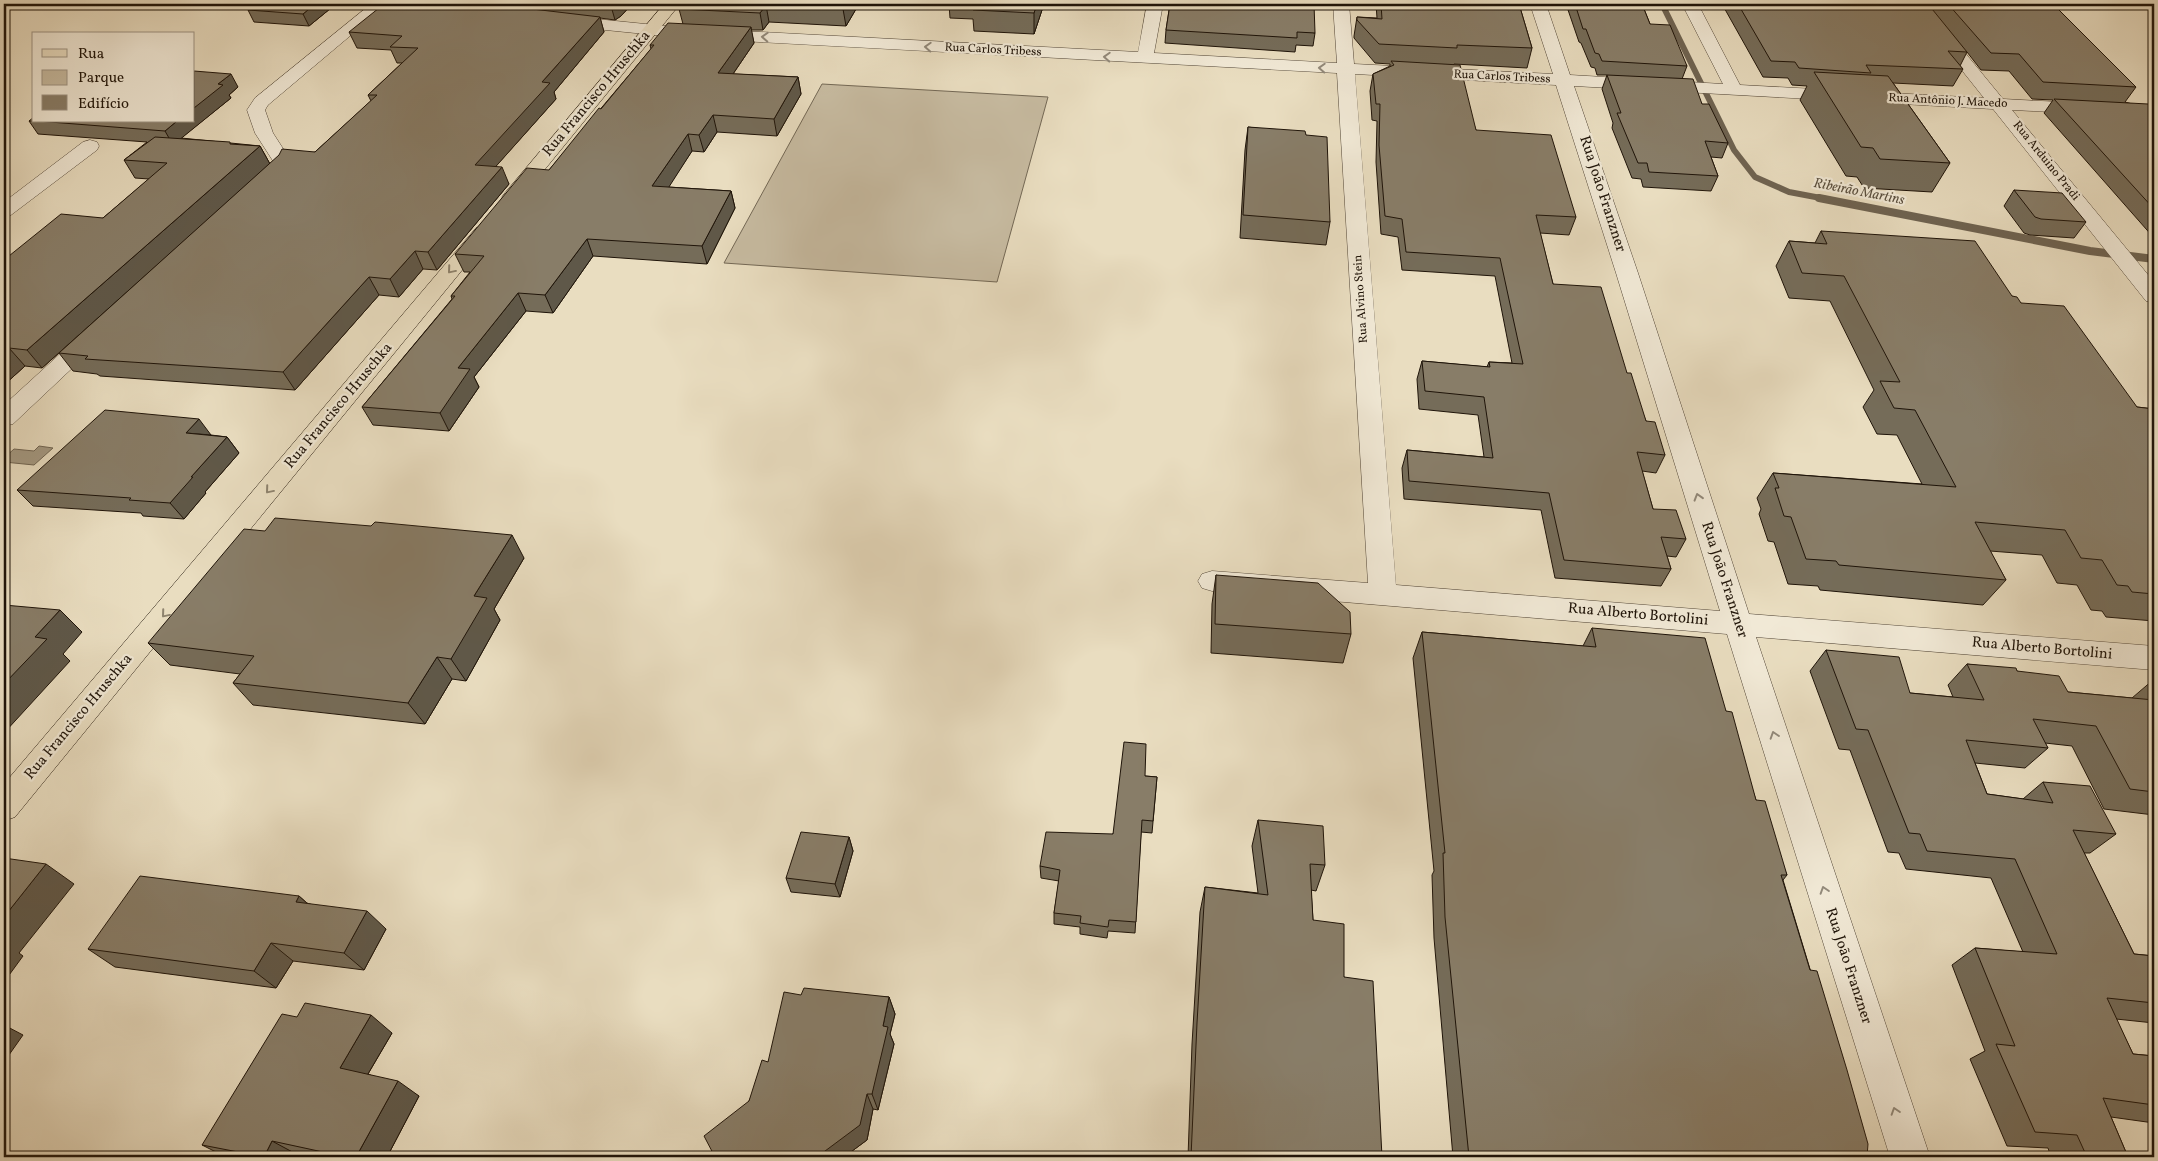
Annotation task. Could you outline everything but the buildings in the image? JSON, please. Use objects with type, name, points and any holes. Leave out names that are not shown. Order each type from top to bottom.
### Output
[{"type":"main road","name":"Rua Francisco Hruschka","points":[[4,807],[672,4]]},
{"type":"street","points":[[244,200],[280,167],[282,161],[264,133],[256,110],[261,102],[380,4]]},
{"type":"street","points":[[424,4],[483,10]]},
{"type":"street","points":[[1145,59],[1155,4]]},
{"type":"street","name":"Rua Alvino Stein","points":[[1341,4],[1344,69],[1383,594]]},
{"type":"street","name":"Rua João Franzner","points":[[1538,4],[1624,264],[1910,1157]]},
{"type":"street","points":[[1690,4],[1726,89]]},
{"type":"street","name":"Rua Arduino Pradi","points":[[1917,4],[2154,296]]},
{"type":"street","name":"Rua Carlos Tribess","points":[[551,18],[650,31],[1563,80]]},
{"type":"street","name":"Rua Antônio J. Macedo","points":[[1563,80],[2154,112]]},
{"type":"street","points":[[4,211],[90,146]]},
{"type":"street","points":[[4,418],[106,325]]},
{"type":"street","name":"Rua Alberto Bortolini","points":[[1212,581],[2154,658]]},
{"type":"green space","points":[[822,84],[1048,97],[997,282],[724,263]]},
{"type":"shaded area","points":[[39,446],[53,448],[34,465],[4,462],[4,458],[14,449],[34,451]]},
{"type":"waterway","name":"Ribeirão Martins","points":[[1662,4],[1734,150],[1755,177],[1789,192],[1826,199]]},
{"type":"waterway","name":"Ribeirão Martins","points":[[1819,198],[2090,251],[2154,259]]}]
